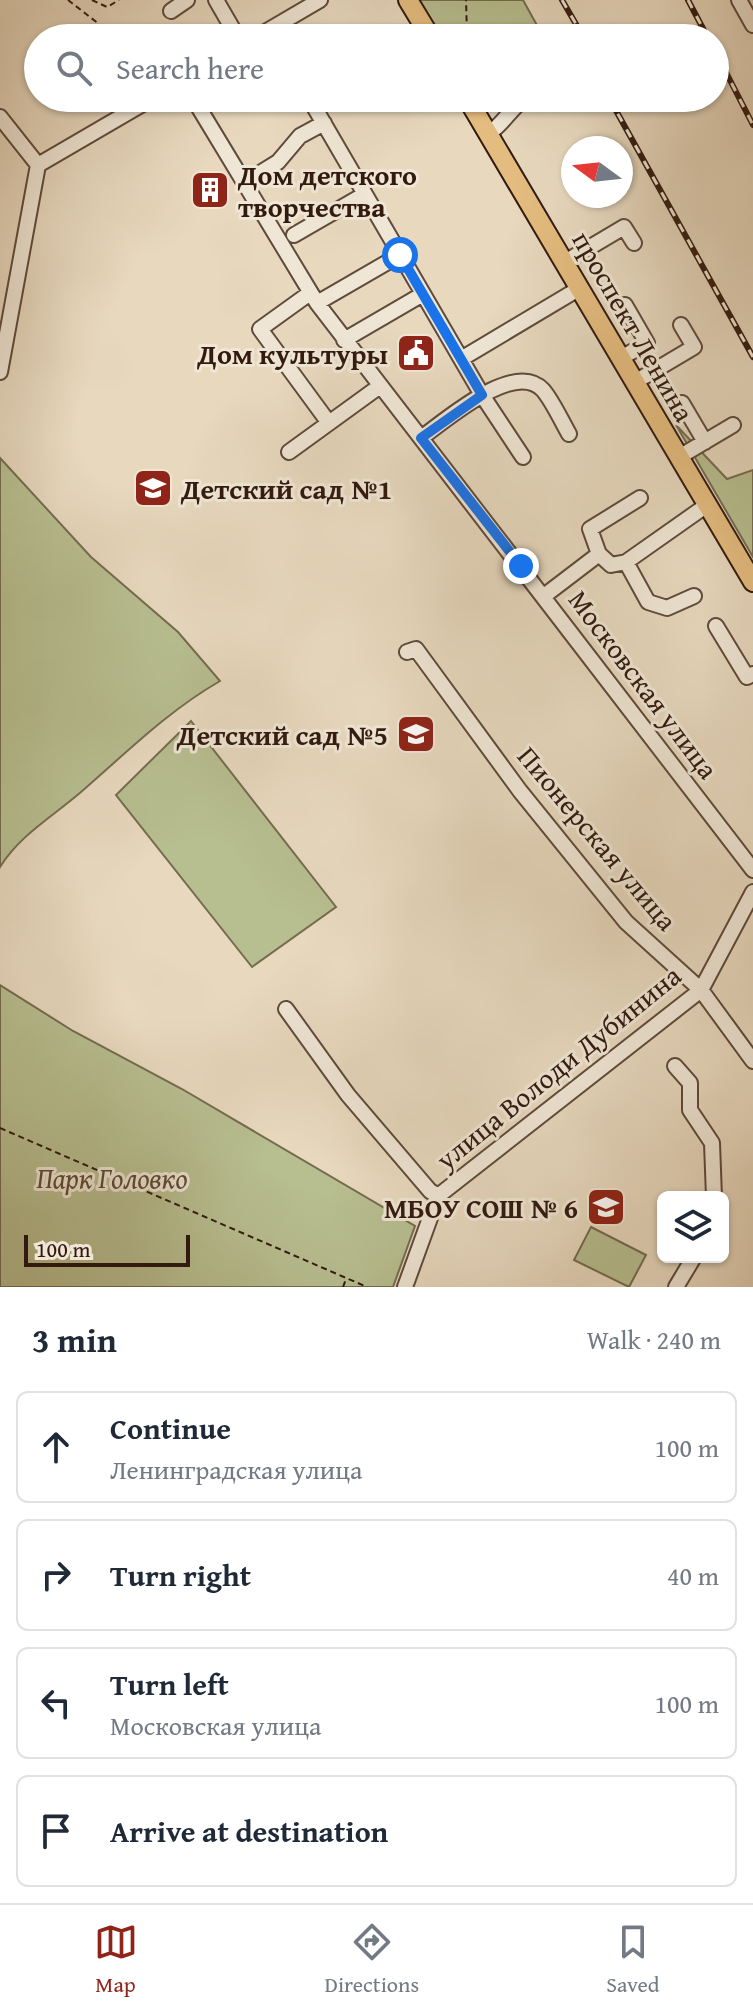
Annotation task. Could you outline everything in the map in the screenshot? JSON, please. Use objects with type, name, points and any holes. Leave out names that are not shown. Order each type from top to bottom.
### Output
[{"type":"main road","points":[[408,0],[423,24]]},
{"type":"main road","name":"проспект Ленина","points":[[475,112],[753,582]]},
{"type":"street","points":[[171,11],[187,0]]},
{"type":"street","points":[[216,0],[230,24]]},
{"type":"street","points":[[283,24],[320,0]]},
{"type":"street","points":[[739,0],[753,25]]},
{"type":"street","points":[[38,165],[129,112]]},
{"type":"street","name":"Московская улица","points":[[201,112],[314,298],[344,340],[753,870]]},
{"type":"street","points":[[317,112],[482,395],[523,457]]},
{"type":"street","points":[[488,134],[502,125],[511,112]]},
{"type":"street","points":[[0,117],[38,165],[0,372]]},
{"type":"street","points":[[244,183],[278,162],[300,136],[324,123]]},
{"type":"street","points":[[294,235],[365,194]]},
{"type":"street","points":[[565,262],[624,227],[634,243]]},
{"type":"street","points":[[329,423],[260,329],[400,255]]},
{"type":"street","points":[[461,359],[580,288]]},
{"type":"street","points":[[344,340],[423,294]]},
{"type":"street","points":[[621,358],[647,343],[625,305]]},
{"type":"street","points":[[635,382],[694,347],[681,325]]},
{"type":"street","points":[[421,438],[482,395],[505,383],[526,382],[541,388],[569,434]]},
{"type":"street","points":[[289,452],[380,386]]},
{"type":"street","points":[[682,403],[705,442]]},
{"type":"street","points":[[679,457],[733,425]]},
{"type":"street","points":[[640,498],[590,529],[599,554],[611,565],[626,562],[707,505]]},
{"type":"street","points":[[544,596],[599,554]]},
{"type":"street","points":[[626,562],[648,602],[667,608],[694,596]]},
{"type":"street","points":[[716,626],[751,679]]},
{"type":"street","name":"Пионерская улица","points":[[407,652],[416,649],[520,791],[626,922],[701,990],[753,1061]]},
{"type":"street","name":"улица Володи Дубинина","points":[[405,1287],[438,1196],[701,990],[753,892]]},
{"type":"street","points":[[286,1009],[348,1095],[430,1191],[438,1196]]},
{"type":"street","points":[[675,1066],[690,1083],[690,1110],[712,1143],[714,1191]]},
{"type":"street","points":[[676,1287],[690,1263]]},
{"type":"path","points":[[68,0],[99,24]]},
{"type":"path","points":[[92,0],[107,7],[119,0]]},
{"type":"path","points":[[466,0],[467,24]]},
{"type":"path","points":[[0,1128],[367,1287]]},
{"type":"path","points":[[343,1287],[346,1278]]},
{"type":"green space","points":[[416,0],[523,0],[536,24],[430,24]]},
{"type":"green space","points":[[676,425],[727,479],[753,470],[753,557]]},
{"type":"green space","points":[[0,458],[91,557],[178,632],[220,681],[148,733],[27,836],[0,867]]},
{"type":"green space","points":[[191,721],[336,907],[252,967],[116,795]]},
{"type":"green space","name":"Парк Головко","points":[[0,985],[73,1031],[182,1089],[415,1226],[393,1287],[0,1287]]},
{"type":"green space","points":[[591,1227],[646,1255],[629,1287],[574,1260]]},
{"type":"railway","points":[[562,0],[576,24]]},
{"type":"railway","points":[[688,0],[701,24]]},
{"type":"railway","points":[[729,78],[753,125]]},
{"type":"railway","points":[[617,112],[753,357]]},
{"type":"place","name":"Дом детского творчества","points":[[210,190]]},
{"type":"place","name":"Дом культуры","points":[[416,353]]},
{"type":"place","name":"Детский сад №1","points":[[153,488]]},
{"type":"place","name":"Детский сад №5","points":[[416,734]]},
{"type":"place","name":"МБОУ СОШ № 6","points":[[606,1207]]},
{"type":"route","points":[[400,255],[482,395],[421,438],[521,566]]}]
